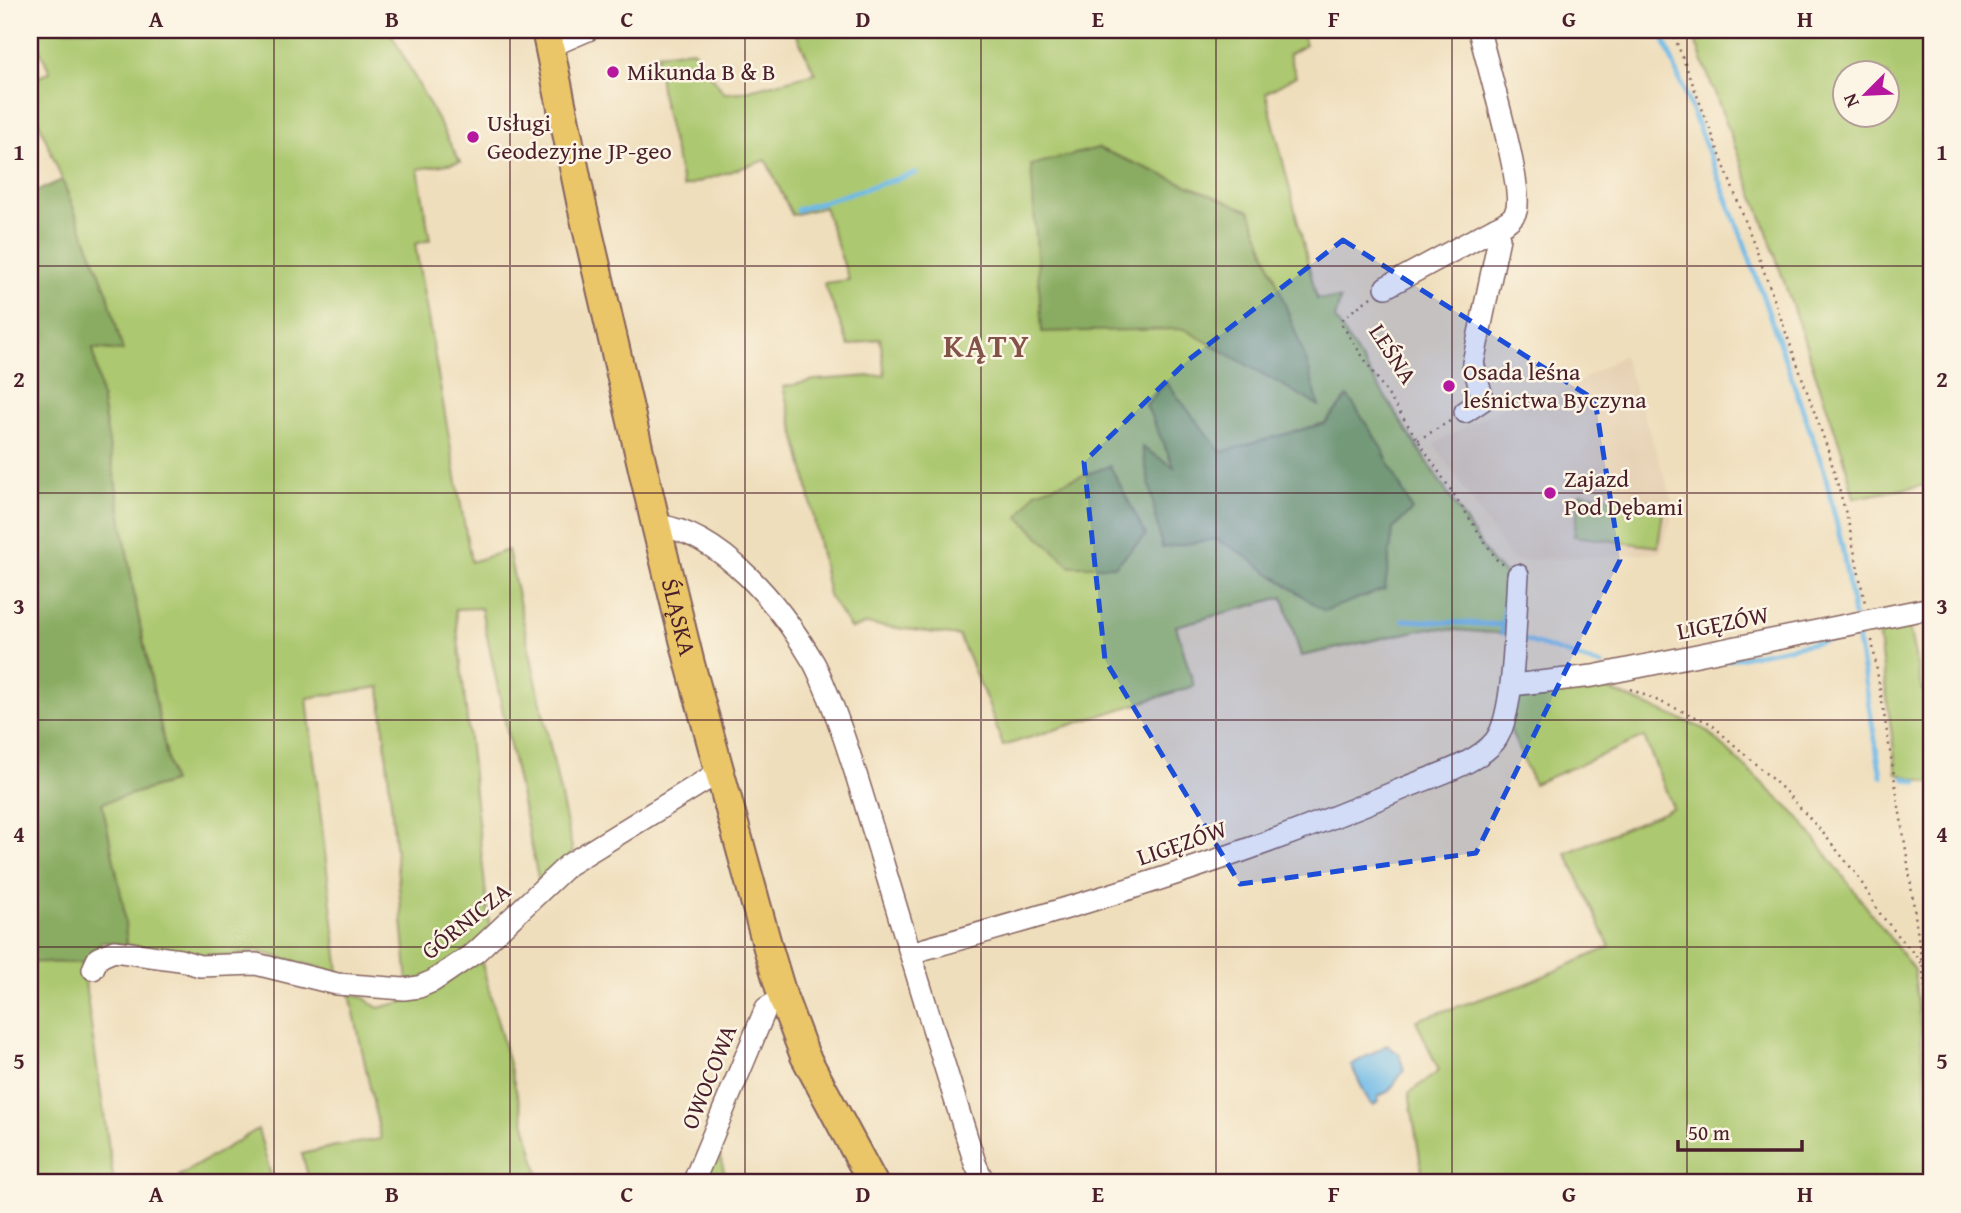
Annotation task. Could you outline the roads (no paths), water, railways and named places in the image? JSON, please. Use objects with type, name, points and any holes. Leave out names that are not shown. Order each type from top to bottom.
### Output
[{"type":"main road","name":"ŚLĄSKA","points":[[547,37],[582,206],[656,525],[719,772],[783,998],[805,1056],[873,1183]]},
{"type":"street","points":[[547,37],[560,43],[588,30]]},
{"type":"street","name":"LEŚNA","points":[[1386,287],[1495,229],[1517,211],[1517,183],[1479,30]]},
{"type":"street","points":[[1465,412],[1483,400],[1474,363],[1499,238],[1495,229]]},
{"type":"street","points":[[656,525],[669,527],[717,549],[755,582],[816,665],[841,727],[936,1044],[984,1183]]},
{"type":"street","points":[[1512,685],[1518,575]]},
{"type":"street","name":"LIGĘZÓW","points":[[910,953],[1058,912],[1217,859],[1345,813],[1475,758],[1495,740],[1504,720],[1512,685],[1593,676],[1931,608]]},
{"type":"street","name":"GÓRNICZA","points":[[93,969],[98,958],[114,951],[180,960],[200,966],[256,964],[337,985],[404,989],[419,987],[433,982],[476,952],[568,865],[719,772]]},
{"type":"street","name":"OWOCOWA","points":[[693,1183],[766,1008],[783,998]]},
{"type":"water","points":[[1387,1045],[1399,1054],[1404,1070],[1389,1091],[1379,1096],[1377,1103],[1373,1105],[1351,1065]]},
{"type":"waterway","points":[[1660,30],[1742,237],[1824,470],[1842,546],[1854,616]]},
{"type":"waterway","points":[[797,210],[916,173]]},
{"type":"waterway","points":[[1502,633],[1507,580]]},
{"type":"waterway","points":[[1403,620],[1502,625]]},
{"type":"waterway","points":[[1857,634],[1881,776]]},
{"type":"waterway","points":[[1522,639],[1601,665]]},
{"type":"waterway","points":[[1692,667],[1833,639]]},
{"type":"waterway","points":[[1904,778],[1917,782]]},
{"type":"place","name":"Mikunda B & B","points":[[613,72]]},
{"type":"place","name":"Usługi Geodezyjne JP-geo","points":[[473,137]]},
{"type":"place","name":"Osada leśna leśnictwa Byczyna","points":[[1449,386]]},
{"type":"place","name":"Zajazd Pod Dębami","points":[[1550,493]]},
{"type":"district","name":"KĄTY","points":[[987,346]]}]
